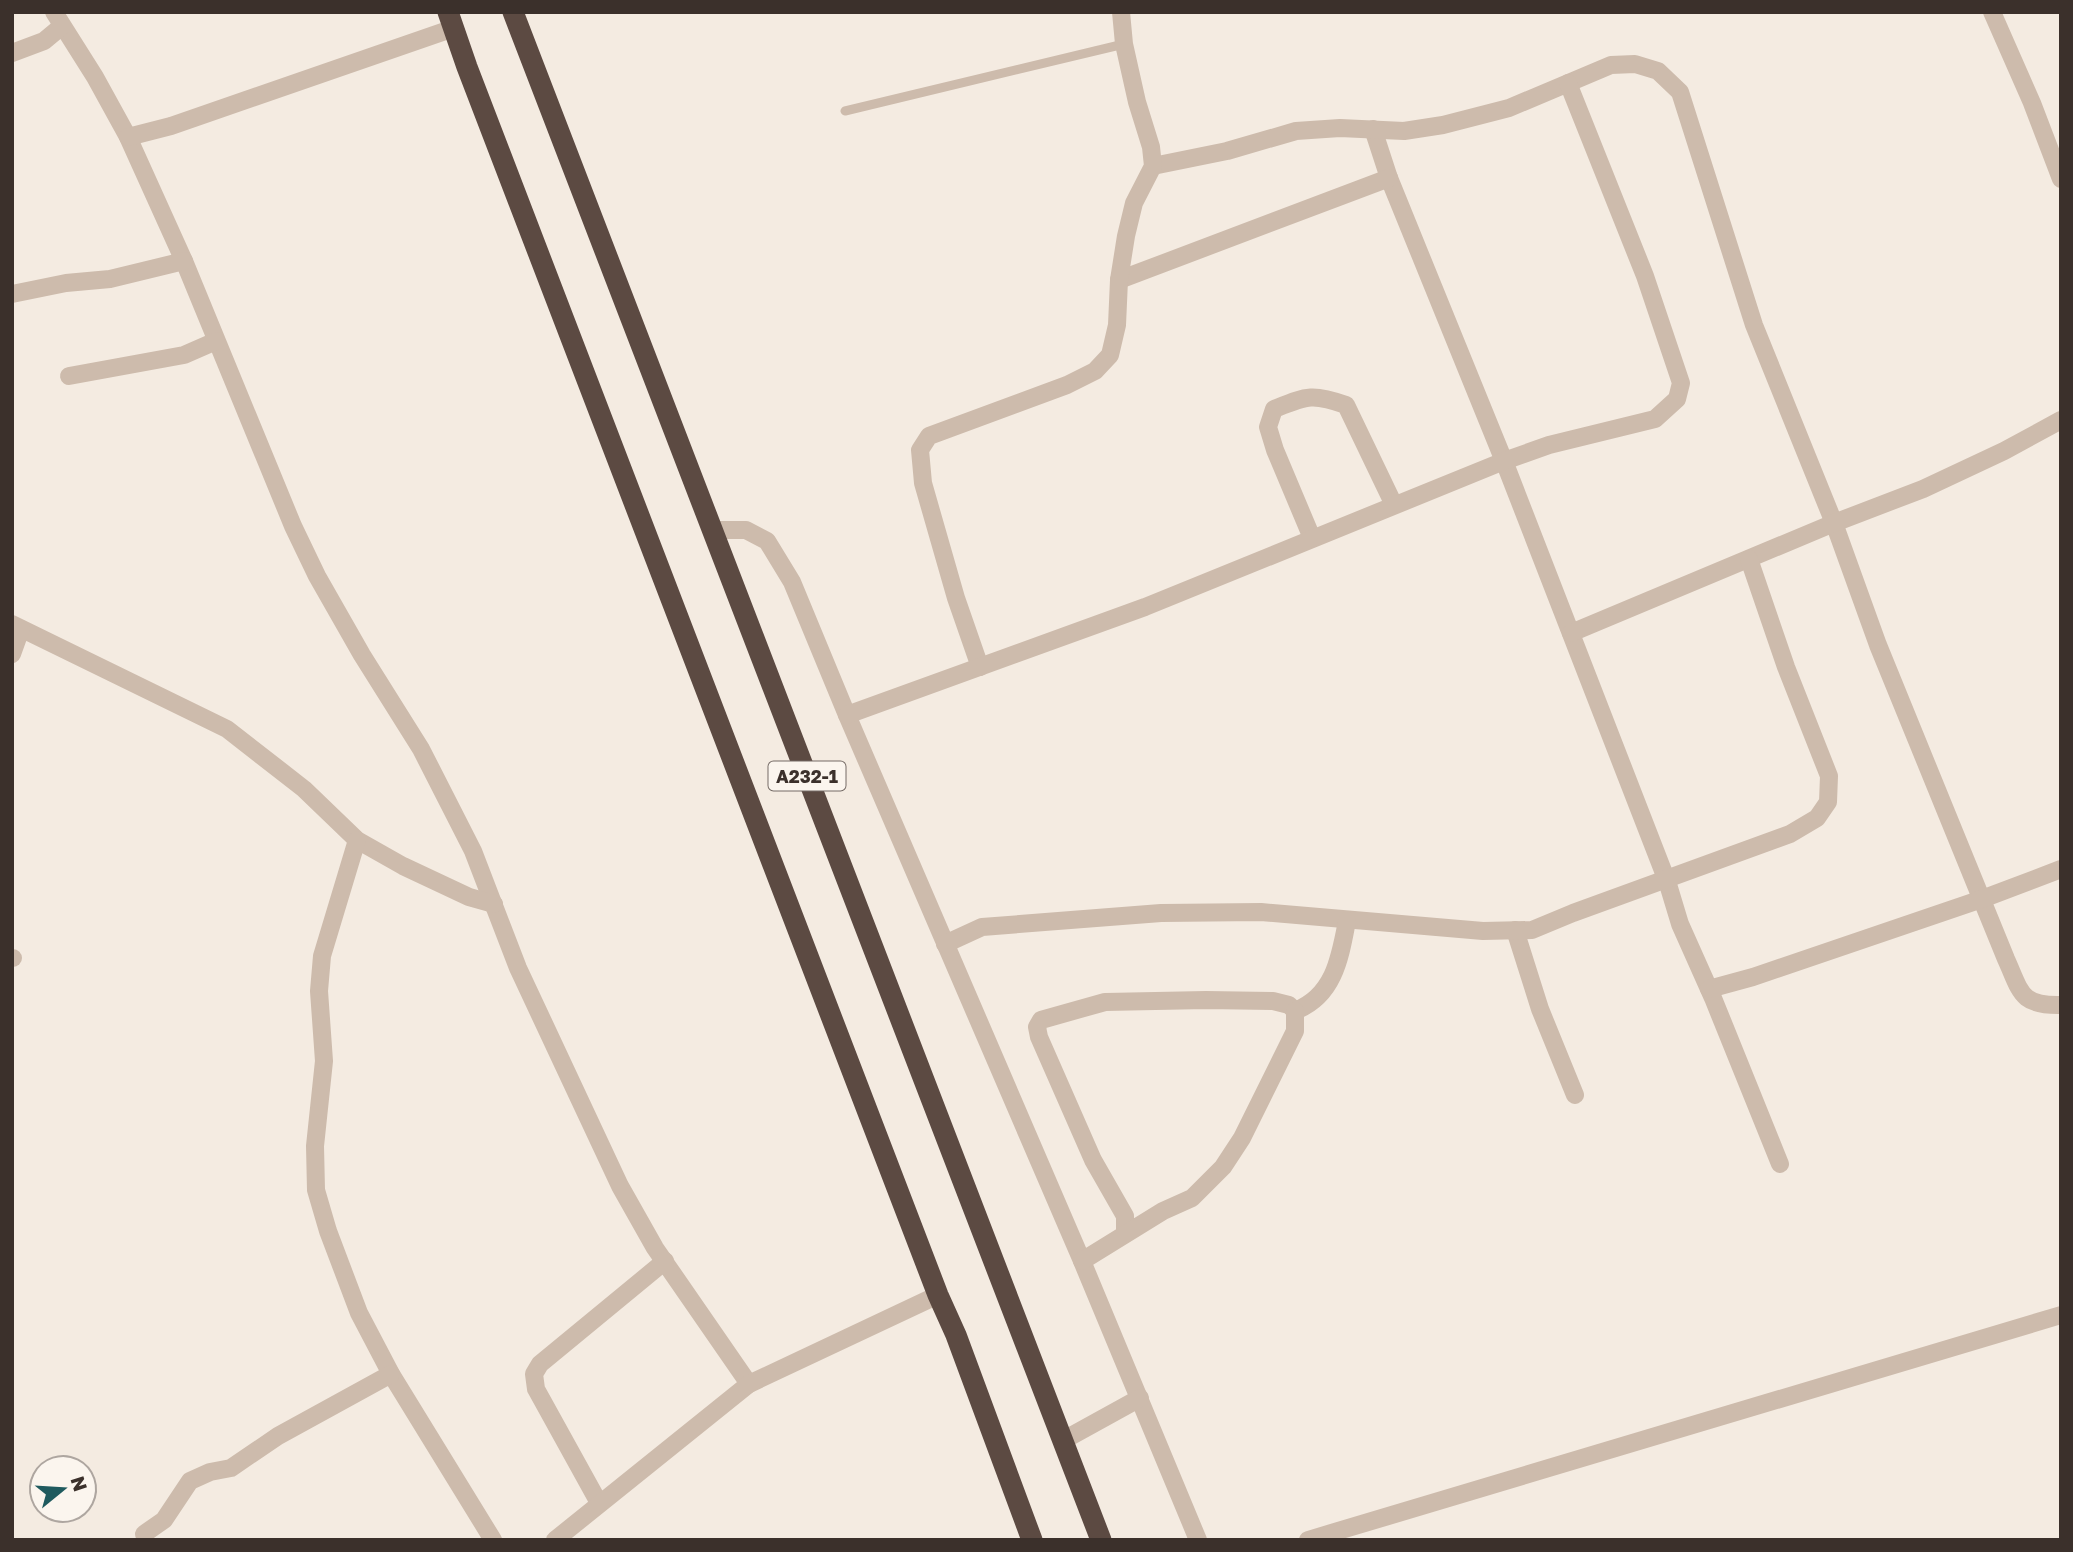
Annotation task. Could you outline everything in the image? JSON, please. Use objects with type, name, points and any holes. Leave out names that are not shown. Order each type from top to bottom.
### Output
[{"type":"highway","name":"A232-1","points":[[513,12],[1101,1540]]},
{"type":"highway","name":"A232-1","points":[[451,20],[938,1295],[956,1335],[1032,1540]]},
{"type":"street","points":[[980,667],[956,598],[927,495],[920,450],[929,436],[1067,385],[1095,371],[1110,355],[1117,325],[1119,280],[1134,203],[1153,166],[1151,147],[1137,102],[1124,44],[1121,12]]},
{"type":"street","points":[[1992,12],[2032,103],[2061,179]]},
{"type":"street","points":[[12,53],[44,41],[58,19],[95,77],[128,137],[184,261],[293,526],[317,576],[432,769],[473,851],[518,968],[620,1186],[665,1261],[749,1384]]},
{"type":"street","points":[[128,137],[171,126],[451,20]]},
{"type":"street","points":[[1153,166],[1227,151],[1296,131],[1340,128],[1404,131],[1456,122],[1509,108],[1611,65],[1635,64],[1658,71],[1680,92],[1754,325],[1834,523],[1878,645],[2021,993],[2036,1005],[2061,1006]]},
{"type":"street","points":[[847,715],[1145,607],[1504,461],[1549,445],[1656,419],[1677,399],[1681,383],[1635,250],[1568,83]]},
{"type":"street","points":[[1373,129],[1389,178],[1504,461],[1667,881],[1680,924],[1780,1164]]},
{"type":"street","points":[[1119,280],[1389,178]]},
{"type":"street","points":[[12,295],[66,283],[110,279],[184,261]]},
{"type":"street","points":[[69,376],[162,361],[216,341]]},
{"type":"street","points":[[1312,538],[1268,427],[1274,409],[1296,400],[1321,396],[1346,405],[1394,505]]},
{"type":"street","points":[[1571,633],[1834,523],[1923,489],[2004,451],[2061,420]]},
{"type":"street","points":[[714,530],[746,530],[766,541],[792,582],[1199,1540]]},
{"type":"street","points":[[945,944],[982,927],[1161,913],[1261,912],[1483,931],[1532,930],[1790,834],[1817,818],[1828,802],[1829,776],[1786,667],[1749,559]]},
{"type":"street","points":[[12,654],[17,626],[227,729],[304,789],[356,840],[469,897],[494,904]]},
{"type":"street","points":[[356,840],[322,956],[319,991],[324,1061],[315,1146],[316,1190],[328,1231],[359,1313],[391,1374],[493,1540]]},
{"type":"street","points":[[1709,989],[1753,977],[1982,899],[2061,869]]},
{"type":"street","points":[[1295,1011],[1310,1005],[1321,996],[1341,951],[1346,921]]},
{"type":"street","points":[[1514,930],[1540,1009],[1575,1095]]},
{"type":"street","points":[[1082,1261],[1125,1233],[1192,1198],[1223,1167],[1242,1138],[1295,1031],[1295,1011],[1289,1005],[1273,1001],[1105,1002],[1041,1020],[1037,1027],[1040,1037],[1093,1160],[1125,1216],[1125,1233]]},
{"type":"street","points":[[599,1503],[536,1390],[534,1374],[540,1364],[665,1261]]},
{"type":"street","points":[[555,1540],[749,1384],[938,1295]]},
{"type":"street","points":[[1308,1540],[2061,1315]]},
{"type":"street","points":[[144,1534],[164,1520],[190,1481],[210,1472],[231,1468],[289,1430],[391,1374]]},
{"type":"street","points":[[1062,1441],[1140,1398]]},
{"type":"lane","points":[[845,111],[1124,44]]}]
